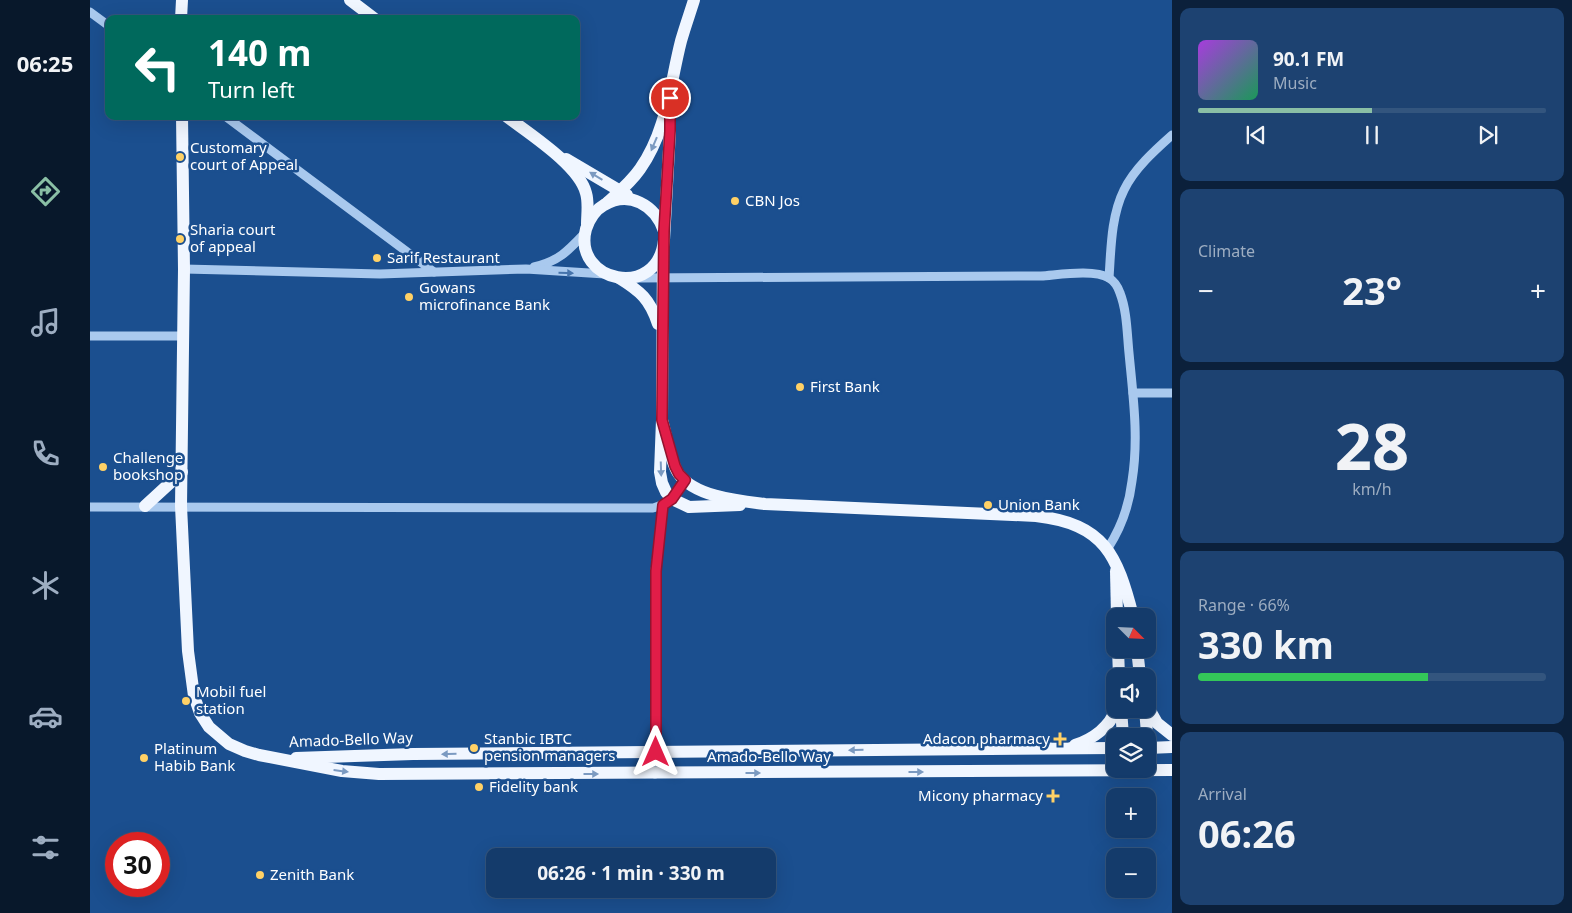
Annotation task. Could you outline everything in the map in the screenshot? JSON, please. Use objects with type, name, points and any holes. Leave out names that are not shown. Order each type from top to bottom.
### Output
[{"type":"main road","points":[[182,0],[182,15]]},
{"type":"main road","points":[[350,0],[370,15]]},
{"type":"main road","points":[[586,230],[595,212],[620,191],[640,170],[652,150],[670,98],[682,40],[694,0]]},
{"type":"main road","points":[[670,98],[670,140],[663,248],[660,472],[668,502],[698,508],[765,504]]},
{"type":"main road","points":[[182,120],[184,336],[181,506],[188,651],[194,696],[200,713],[209,727],[229,744],[259,755],[276,758]]},
{"type":"main road","points":[[511,120],[551,150],[655,212],[664,231]]},
{"type":"main road","points":[[551,150],[575,173],[583,184],[588,205],[586,230],[588,254],[595,266],[605,274],[619,278],[632,286],[649,301],[662,333]]},
{"type":"main road","points":[[605,204],[618,199],[637,201]]},
{"type":"main road","points":[[619,278],[632,278],[641,275],[654,266],[663,248]]},
{"type":"main road","points":[[662,420],[679,474],[693,486],[714,495],[765,504],[1053,518],[1067,521],[1094,535],[1108,548],[1126,587],[1131,608]]},
{"type":"main road","points":[[145,506],[182,472]]},
{"type":"main road","points":[[1116,563],[1117,608]]},
{"type":"main road","points":[[1067,748],[1098,734],[1108,725],[1112,718]]},
{"type":"main road","points":[[1153,718],[1172,735]]},
{"type":"main road","points":[[1156,748],[1172,747]]},
{"type":"main road","name":"Amado-Bello Way","points":[[276,758],[412,754],[1106,748]]},
{"type":"main road","name":"Amado-Bello Way","points":[[276,758],[342,771],[379,774],[1106,770]]},
{"type":"main road","name":"Amado-Bello Way","points":[[1156,770],[1172,770]]},
{"type":"street","points":[[90,12],[105,23]]},
{"type":"street","points":[[230,120],[434,272]]},
{"type":"street","points":[[1109,278],[1117,208],[1125,189],[1153,153],[1172,135]]},
{"type":"street","points":[[526,269],[547,264],[559,258],[570,250],[586,230]]},
{"type":"street","points":[[184,269],[380,274],[526,269],[605,274]]},
{"type":"street","points":[[632,278],[1041,276],[1090,274],[1109,278],[1117,286],[1125,310],[1136,426],[1136,455],[1125,516],[1108,548]]},
{"type":"street","points":[[90,336],[184,336]]},
{"type":"street","points":[[1133,393],[1172,393]]},
{"type":"street","points":[[655,774],[656,571],[668,502],[685,480]]},
{"type":"street","points":[[90,507],[653,508],[668,502]]},
{"type":"place","name":"Customary court of Appeal","points":[[180,157]]},
{"type":"place","name":"CBN Jos","points":[[735,201]]},
{"type":"place","name":"Sharia court of appeal","points":[[180,239]]},
{"type":"place","name":"Sarif Restaurant","points":[[377,258]]},
{"type":"place","name":"Gowans microfinance Bank","points":[[409,297]]},
{"type":"place","name":"First Bank","points":[[800,387]]},
{"type":"place","name":"Challenge bookshop","points":[[103,467]]},
{"type":"place","name":"Union Bank","points":[[988,505]]},
{"type":"place","name":"Mobil fuel station","points":[[186,701]]},
{"type":"place","name":"Adacon pharmacy","points":[[1060,739]]},
{"type":"place","name":"Stanbic IBTC pension managers","points":[[474,748]]},
{"type":"place","name":"Platinum Habib Bank","points":[[144,758]]},
{"type":"place","name":"Fidelity bank","points":[[479,787]]},
{"type":"place","name":"Micony pharmacy","points":[[1053,796]]},
{"type":"place","name":"Zenith Bank","points":[[260,875]]},
{"type":"route","points":[[656,752],[656,571],[663,505],[672,499],[685,480],[675,466],[662,420],[663,248],[668,180],[670,98]]}]
